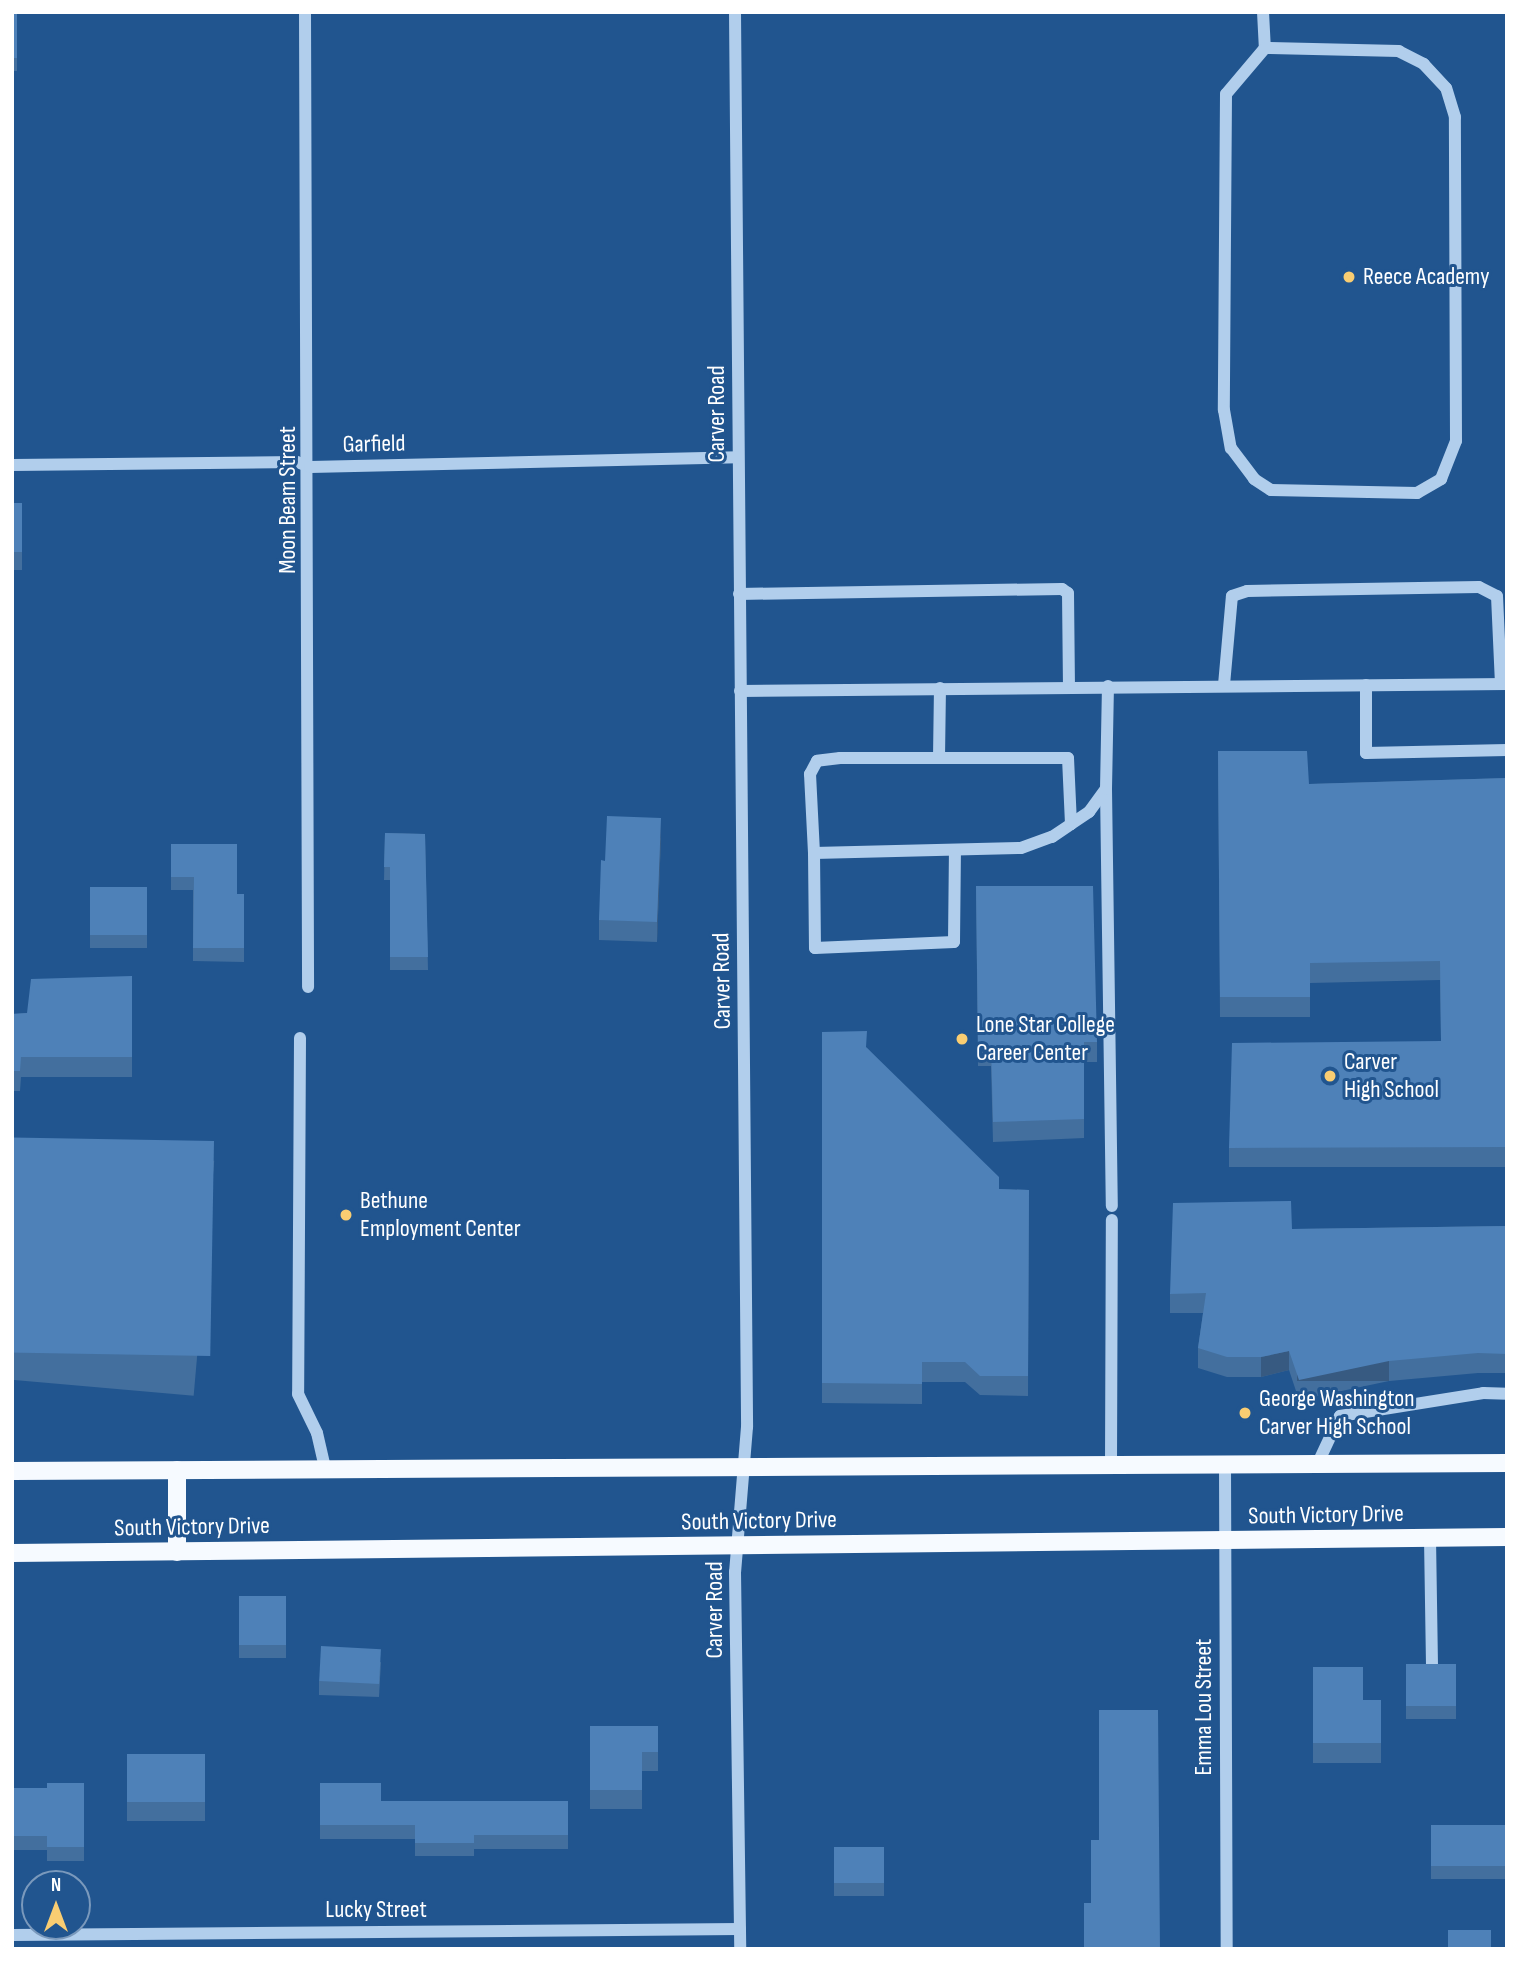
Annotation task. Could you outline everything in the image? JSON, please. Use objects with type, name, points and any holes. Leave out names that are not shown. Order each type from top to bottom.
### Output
[{"type":"main road","name":"South Victory Drive","points":[[12,1471],[1507,1463]]},
{"type":"main road","points":[[177,1470],[177,1552]]},
{"type":"main road","name":"South Victory Drive","points":[[12,1553],[1507,1537]]},
{"type":"street","name":"Moon Beam Street","points":[[305,12],[310,467],[308,987]]},
{"type":"street","name":"Carver Road","points":[[735,12],[744,1465],[737,1546],[740,1949]]},
{"type":"street","points":[[1263,12],[1265,48],[1226,94],[1224,410],[1231,448],[1254,479],[1271,491],[1417,493],[1441,479],[1456,441],[1455,117],[1446,88],[1424,64],[1399,51],[1265,48]]},
{"type":"street","name":"Garfield","points":[[12,464],[297,462],[310,467],[738,457]]},
{"type":"street","points":[[740,691],[1504,684],[1497,596],[1479,587],[1247,591],[1232,596],[1224,685]]},
{"type":"street","points":[[739,594],[1062,589],[1068,593],[1069,686]]},
{"type":"street","points":[[1366,685],[1366,753],[1507,750]]},
{"type":"street","points":[[1108,686],[1105,789],[1112,1206]]},
{"type":"street","points":[[939,758],[940,688]]},
{"type":"street","points":[[955,850],[954,942],[815,948],[810,774],[817,761],[1068,758],[1071,824]]},
{"type":"street","points":[[814,853],[1021,848],[1071,824],[1089,812],[1105,789]]},
{"type":"street","points":[[300,1038],[298,1394],[317,1433],[325,1469]]},
{"type":"street","points":[[1111,1465],[1112,1220]]},
{"type":"street","points":[[1317,1465],[1340,1416],[1483,1393],[1507,1394]]},
{"type":"street","name":"Emma Lou Street","points":[[1225,1465],[1227,1949]]},
{"type":"street","points":[[1430,1538],[1432,1668]]},
{"type":"street","name":"Lucky Street","points":[[12,1935],[740,1929]]},
{"type":"building","points":[[12,14],[17,14],[17,58],[12,58]]},
{"type":"building","points":[[12,503],[22,503],[22,552],[12,552]]},
{"type":"building","points":[[1218,751],[1307,751],[1309,784],[1507,778],[1507,1147],[1229,1148],[1232,1043],[1441,1041],[1440,961],[1310,963],[1310,997],[1220,997]]},
{"type":"building","points":[[607,816],[661,818],[657,922],[599,920],[601,860],[605,861]]},
{"type":"building","points":[[385,833],[425,834],[428,957],[390,957],[390,867],[384,867]]},
{"type":"building","points":[[171,844],[237,844],[237,894],[244,894],[244,948],[193,948],[194,877],[171,877]]},
{"type":"building","points":[[976,886],[1093,886],[1097,1042],[1084,1042],[1084,1119],[993,1122],[991,1046],[978,1046]]},
{"type":"building","points":[[90,887],[147,887],[147,935],[90,935]]},
{"type":"building","points":[[132,976],[132,1057],[21,1057],[20,1071],[12,1071],[12,1014],[27,1013],[31,979]]},
{"type":"building","points":[[867,1031],[866,1047],[999,1177],[999,1189],[1029,1190],[1028,1376],[980,1376],[965,1362],[922,1362],[922,1384],[822,1383],[822,1032]]},
{"type":"building","points":[[12,1137],[214,1141],[210,1356],[12,1353]]},
{"type":"building","points":[[1291,1201],[1292,1229],[1507,1226],[1507,1354],[1478,1353],[1389,1361],[1299,1380],[1289,1351],[1261,1357],[1227,1357],[1198,1348],[1206,1293],[1170,1294],[1173,1203]]},
{"type":"building","points":[[239,1596],[286,1596],[286,1645],[239,1645]]},
{"type":"building","points":[[321,1646],[381,1649],[379,1684],[319,1681]]},
{"type":"building","points":[[1406,1664],[1456,1664],[1456,1706],[1406,1706]]},
{"type":"building","points":[[1313,1667],[1363,1667],[1363,1700],[1381,1700],[1381,1743],[1313,1743]]},
{"type":"building","points":[[1099,1710],[1158,1710],[1160,1949],[1084,1949],[1084,1903],[1091,1903],[1091,1840],[1099,1840]]},
{"type":"building","points":[[590,1726],[658,1726],[658,1752],[642,1752],[642,1790],[590,1790]]},
{"type":"building","points":[[127,1754],[205,1754],[205,1802],[127,1802]]},
{"type":"building","points":[[47,1783],[84,1783],[84,1847],[47,1847],[47,1836],[12,1836],[12,1788],[47,1788]]},
{"type":"building","points":[[320,1783],[381,1783],[381,1801],[568,1801],[568,1835],[474,1835],[474,1843],[415,1843],[415,1825],[320,1825]]},
{"type":"building","points":[[1431,1825],[1507,1825],[1507,1866],[1431,1866]]},
{"type":"building","points":[[834,1847],[884,1847],[884,1883],[834,1883]]},
{"type":"building","points":[[1448,1930],[1491,1930],[1491,1949],[1448,1949]]},
{"type":"place","name":"Reece Academy","points":[[1349,277]]},
{"type":"place","name":"Lone Star College Career Center","points":[[962,1039]]},
{"type":"place","name":"Carver High School","points":[[1330,1076]]},
{"type":"place","name":"Bethune Employment Center","points":[[346,1215]]},
{"type":"place","name":"George Washington Carver High School","points":[[1245,1413]]}]
